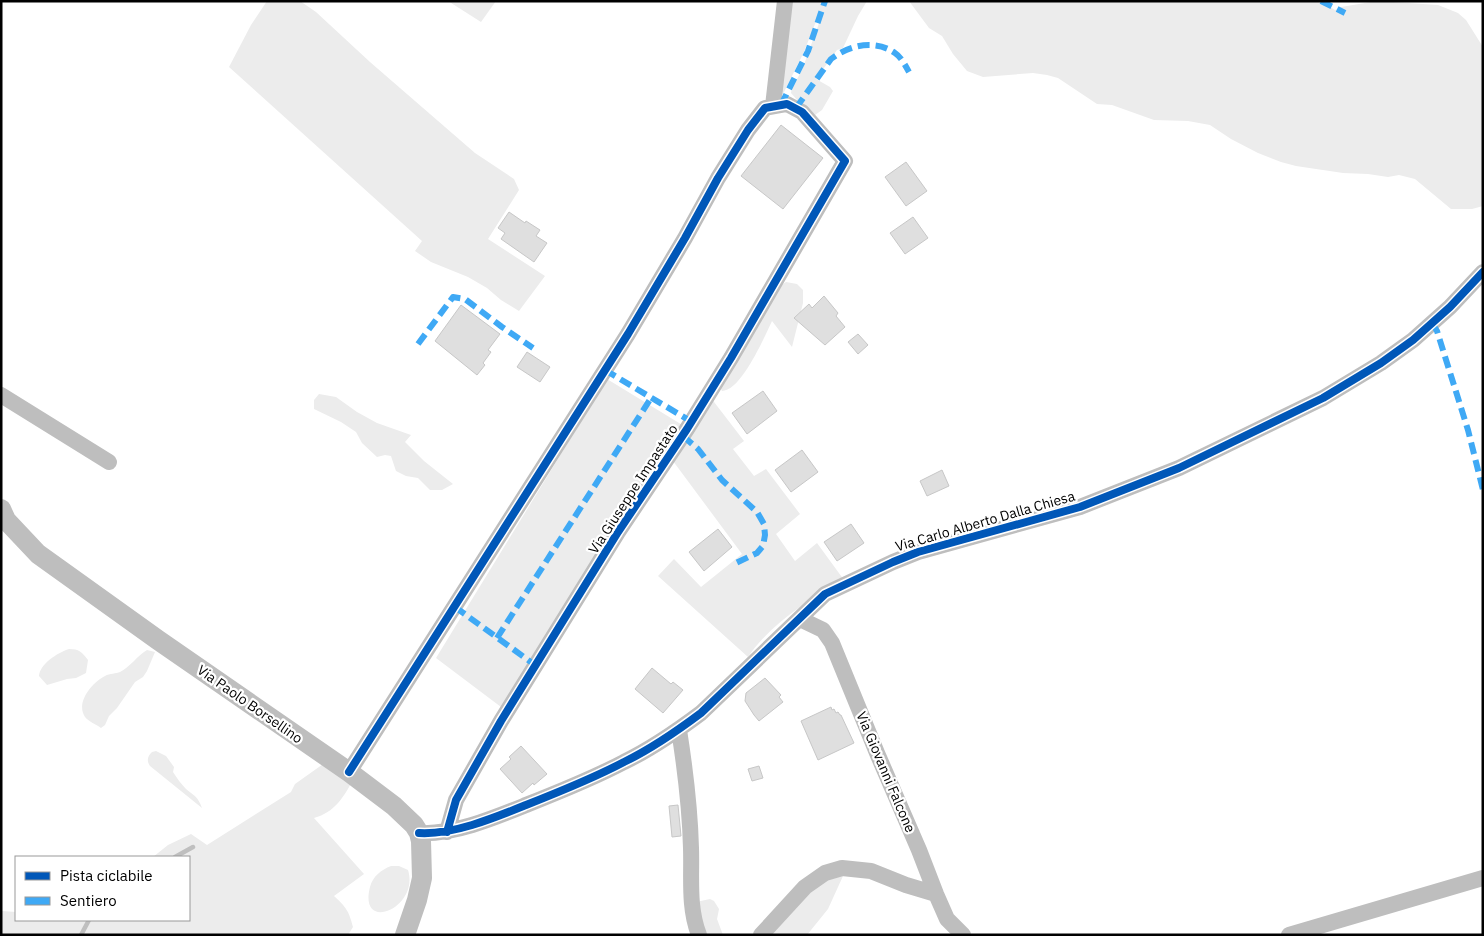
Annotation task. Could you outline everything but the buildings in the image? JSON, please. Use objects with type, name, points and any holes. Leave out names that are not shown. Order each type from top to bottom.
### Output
[{"type":"street","points":[[350,772],[628,334],[718,178],[748,130],[765,108],[773,106],[785,1]]},
{"type":"street","name":"Via Giuseppe Impastato","points":[[447,832],[456,800],[501,721],[618,532],[688,429],[732,358],[845,161],[802,112],[787,104],[773,106]]},
{"type":"street","name":"Via Carlo Alberto Dalla Chiesa","points":[[419,833],[447,832],[499,816],[625,762],[679,730],[701,713],[826,594],[918,552],[1080,507],[1179,468],[1323,398],[1381,363],[1412,340],[1450,307],[1483,272]]},
{"type":"street","points":[[1,395],[109,462]]},
{"type":"street","name":"Via Paolo Borsellino","points":[[1,509],[6,520],[38,554],[158,640],[350,772],[407,818],[419,833]]},
{"type":"street","name":"Via Giovanni Falcone","points":[[800,619],[823,630],[832,643],[947,919],[963,935]]},
{"type":"street","points":[[679,730],[690,822],[690,886],[699,935]]},
{"type":"street","points":[[405,935],[422,878],[423,857],[419,833]]},
{"type":"street","points":[[761,935],[805,887],[825,873],[842,868],[871,871],[906,885],[936,894]]},
{"type":"street","points":[[1289,935],[1483,878]]},
{"type":"shaded area","points":[[267,1],[300,1],[316,12],[370,62],[475,153],[514,179],[519,190],[488,239],[545,276],[519,311],[468,277],[431,262],[415,251],[422,241],[229,67],[251,25]]},
{"type":"shaded area","points":[[448,1],[496,1],[481,22]]},
{"type":"shaded area","points":[[789,1],[867,1],[843,48],[837,50],[816,79],[830,87],[833,91],[822,110],[815,115],[791,93],[802,70],[822,15],[817,19],[803,54],[783,94],[778,91]]},
{"type":"shaded area","points":[[909,1],[1320,1],[1335,10],[1341,7],[1377,1],[1438,5],[1458,13],[1466,20],[1483,47],[1483,206],[1472,209],[1451,209],[1415,179],[1399,175],[1388,177],[1343,173],[1281,162],[1231,139],[1210,125],[1188,121],[1154,120],[1112,105],[1097,104],[1058,78],[1047,75],[1033,73],[983,77],[967,71],[953,54],[942,36],[929,28]]},
{"type":"shaded area","points":[[786,282],[797,284],[803,290],[803,303],[792,347],[772,321],[758,351],[744,373],[729,389],[722,391],[719,385],[777,288]]},
{"type":"shaded area","points":[[607,379],[684,426],[505,710],[436,658]]},
{"type":"shaded area","points":[[319,394],[336,397],[377,423],[411,435],[405,442],[424,461],[453,484],[442,490],[430,490],[418,478],[406,476],[396,471],[391,456],[377,457],[362,443],[356,432],[341,422],[314,409],[314,400]]},
{"type":"shaded area","points":[[711,398],[744,441],[733,449],[754,476],[766,469],[800,514],[776,534],[795,561],[817,543],[844,580],[791,613],[768,633],[748,657],[658,576],[674,559],[701,587],[742,554],[673,461]]},
{"type":"shaded area","points":[[69,649],[80,652],[88,660],[86,673],[76,678],[47,685],[39,676],[42,667],[54,656]]},
{"type":"shaded area","points":[[147,650],[155,652],[147,671],[143,677],[135,682],[109,716],[105,725],[101,728],[86,718],[82,711],[82,705],[87,693],[95,683],[109,674],[118,673],[123,670]]},
{"type":"shaded area","points":[[156,751],[166,756],[174,767],[173,772],[186,789],[198,799],[202,808],[150,766],[148,762],[149,757],[152,752]]},
{"type":"shaded area","points":[[326,762],[353,780],[338,804],[328,812],[314,818],[364,874],[334,896],[344,906],[350,917],[353,927],[348,935],[1,935],[2,911],[15,912],[15,921],[190,921],[190,856],[154,856],[168,845],[191,834],[207,845],[291,792],[295,784]]},
{"type":"shaded area","points":[[391,866],[399,866],[408,870],[409,884],[405,895],[398,904],[389,910],[380,912],[373,910],[369,901],[370,887],[378,874]]},
{"type":"shaded area","points":[[843,876],[828,909],[807,935],[764,935],[822,877]]},
{"type":"shaded area","points":[[710,899],[714,901],[719,909],[717,919],[723,935],[702,935],[696,902]]},
{"type":"waterway","points":[[177,856],[193,847]]},
{"type":"waterway","points":[[81,935],[88,921]]},
{"type":"marked path","points":[[781,105],[808,51],[825,1]]},
{"type":"marked path","points":[[1321,1],[1345,13]]},
{"type":"marked path","points":[[796,108],[831,59],[854,47],[871,45],[887,49],[895,53],[903,61],[909,72]]},
{"type":"marked path","points":[[418,344],[453,297],[465,299],[533,348]]},
{"type":"marked path","points":[[1432,323],[1437,331],[1468,430],[1483,490]]},
{"type":"marked path","points":[[605,370],[692,422]]},
{"type":"marked path","points":[[497,638],[651,398]]},
{"type":"marked path","points":[[683,436],[698,449],[722,480],[757,512],[764,524],[763,546],[757,553],[736,563]]},
{"type":"marked path","points":[[455,607],[535,665]]},
{"type":"cycle path","points":[[349,772],[628,334],[718,178],[748,130],[765,108],[787,104],[802,112],[845,161],[731,358],[687,429],[618,532],[501,721],[456,800],[447,832]]},
{"type":"cycle path","points":[[419,833],[446,831],[487,820],[588,780],[644,751],[701,713],[825,594],[918,552],[1080,507],[1179,468],[1323,398],[1381,363],[1413,340],[1450,307],[1483,272]]}]
